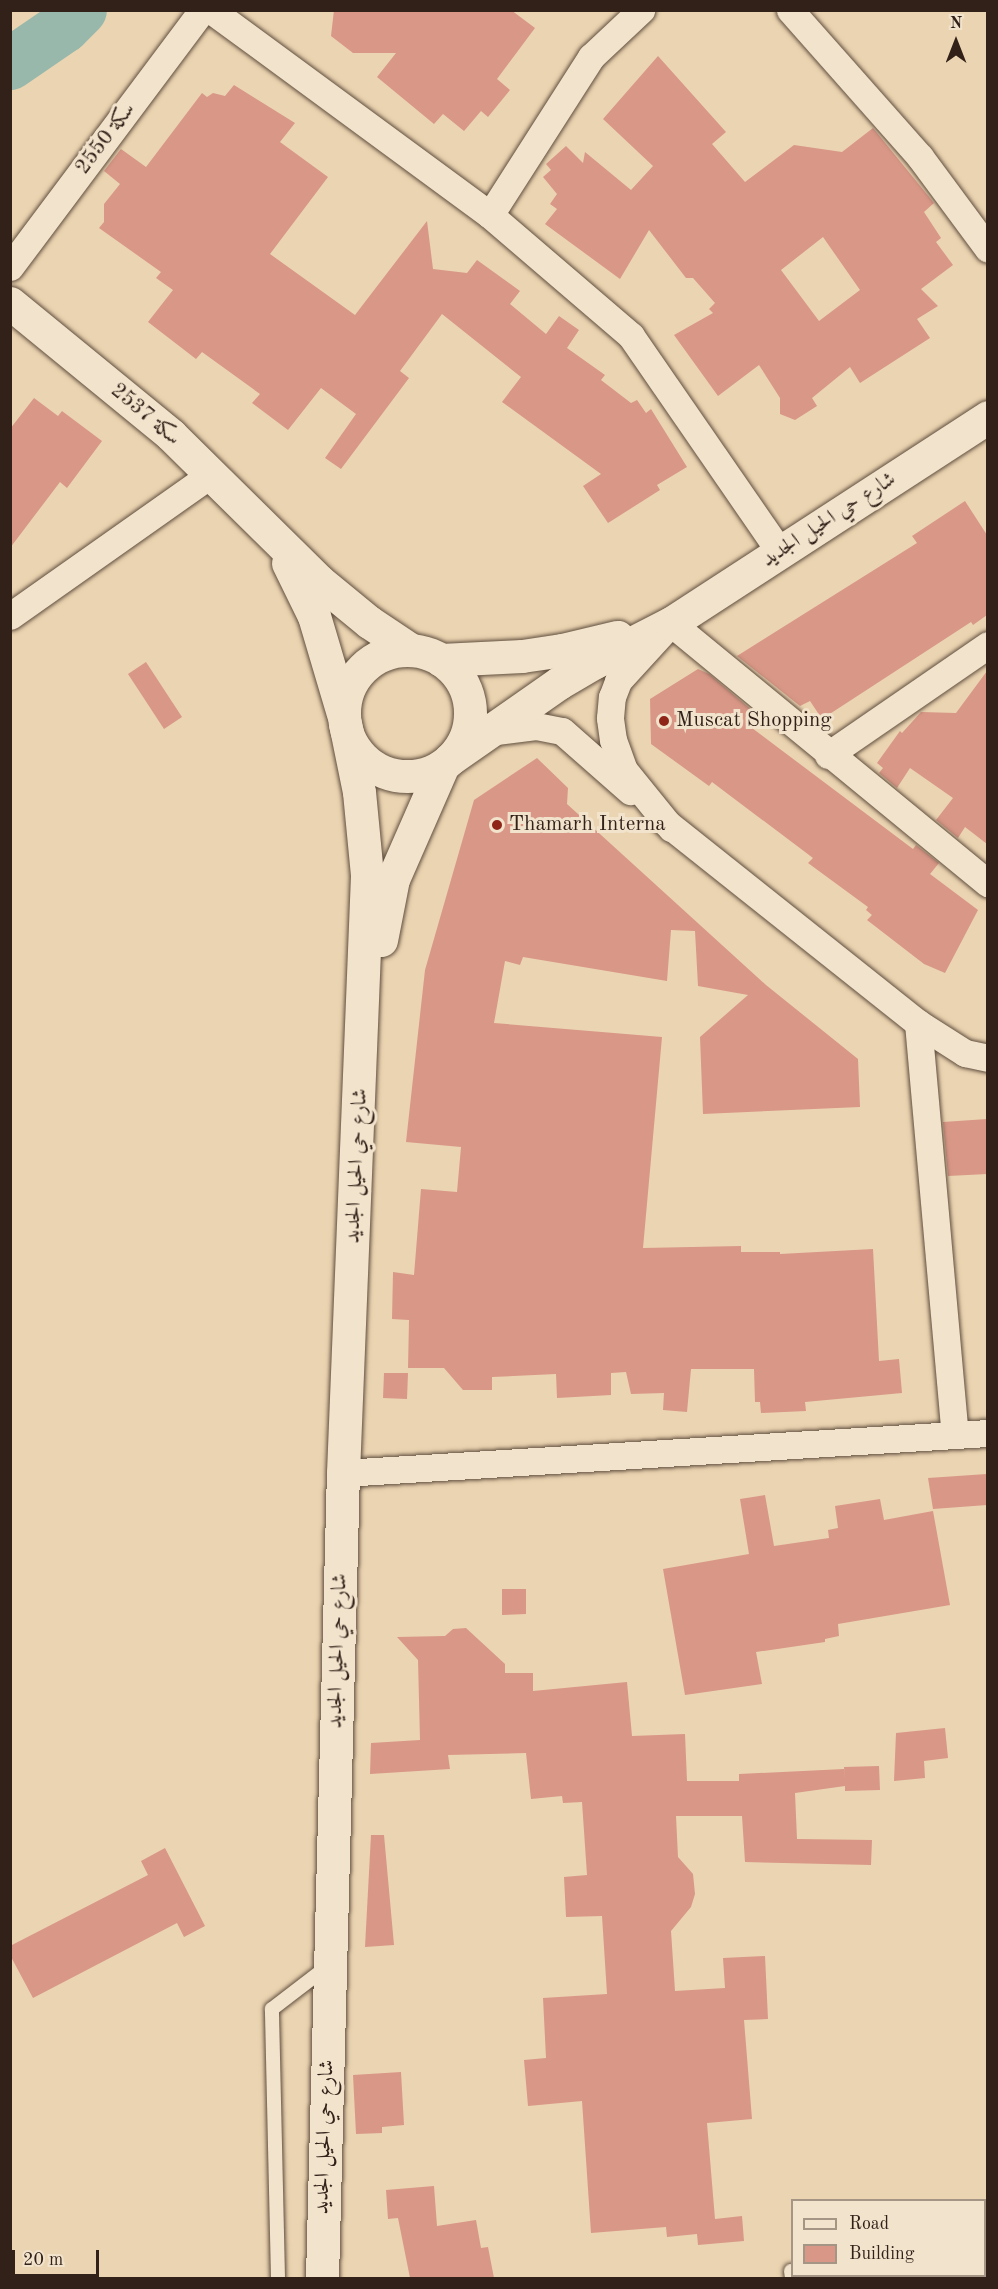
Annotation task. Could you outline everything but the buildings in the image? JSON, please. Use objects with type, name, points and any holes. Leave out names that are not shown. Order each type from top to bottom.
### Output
[{"type":"street","name":"سكة 2550","points":[[10,267],[202,10]]},
{"type":"street","points":[[211,10],[490,215],[631,336],[780,552]]},
{"type":"street","points":[[490,215],[591,57],[641,10]]},
{"type":"street","points":[[790,10],[920,157],[987,249]]},
{"type":"street","name":"سكة 2537","points":[[10,303],[171,435],[272,536]]},
{"type":"street","name":"شارع حي الحيل الجديد","points":[[671,623],[987,417]]},
{"type":"street","points":[[11,616],[212,474]]},
{"type":"street","points":[[272,536],[343,601],[455,672],[466,688],[470,707],[469,726],[462,744],[447,762],[393,879],[363,1024]]},
{"type":"street","points":[[272,536],[314,616],[350,740],[361,755],[374,766],[391,773],[409,776],[426,773],[447,762],[485,733],[595,662],[671,623]]},
{"type":"street","points":[[363,1024],[367,874],[359,792],[345,721],[348,692],[362,669],[376,658],[393,651],[426,655],[522,656],[562,650],[671,623]]},
{"type":"street","points":[[671,623],[828,755],[987,883]]},
{"type":"street","points":[[671,623],[618,681],[612,697],[610,718],[613,740],[624,770],[671,828]]},
{"type":"street","points":[[828,755],[982,656]]},
{"type":"street","points":[[485,733],[536,726],[562,731],[671,828],[918,1023],[965,1053],[987,1058]]},
{"type":"street","points":[[918,1023],[955,1434]]},
{"type":"street","name":"شارع حي الحيل الجديد","points":[[322,2278],[343,1473],[363,1024]]},
{"type":"street","points":[[343,1473],[987,1433]]},
{"type":"lane","points":[[278,2278],[272,2009],[330,1965]]},
{"type":"waterway","points":[[10,64],[64,27],[81,10]]},
{"type":"place","name":"Muscat Shopping","points":[[664,721]]},
{"type":"place","name":"Thamarh Interna","points":[[497,825]]}]
